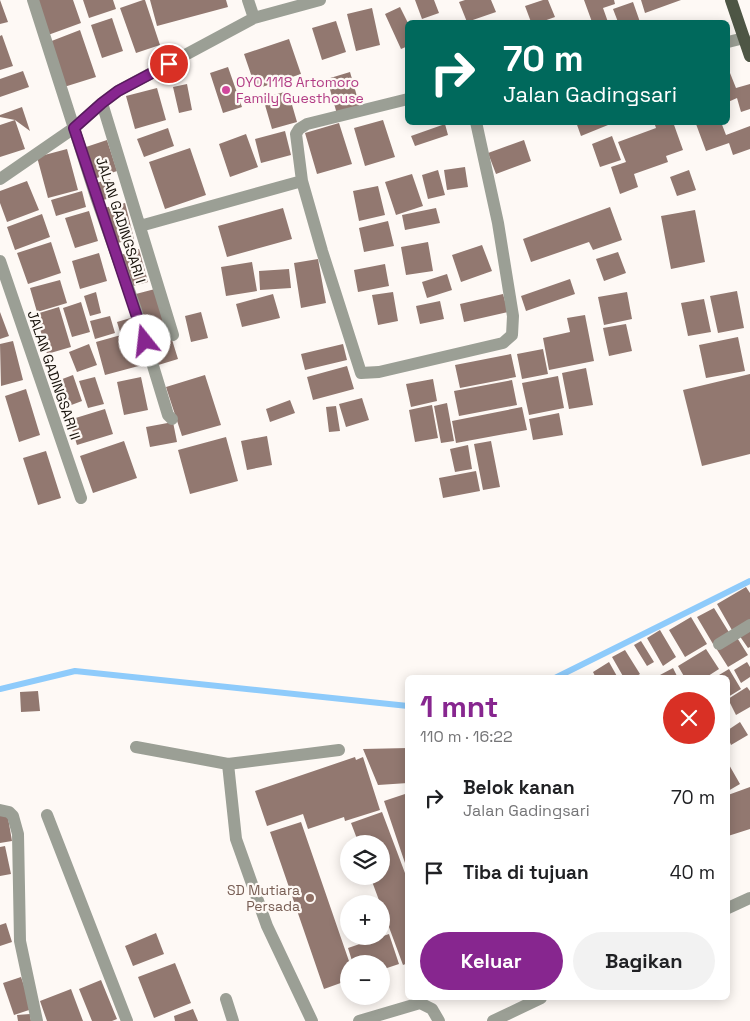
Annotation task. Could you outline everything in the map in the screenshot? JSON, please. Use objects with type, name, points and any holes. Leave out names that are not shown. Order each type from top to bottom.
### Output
[{"type":"main road","points":[[731,0],[750,56]]},
{"type":"street","name":"JALAN GADINGSARI I","points":[[34,0],[74,128],[136,310],[168,415],[172,419]]},
{"type":"street","points":[[248,0],[254,18]]},
{"type":"street","points":[[0,178],[74,128],[118,91],[254,18],[320,0]]},
{"type":"street","points":[[730,42],[744,38]]},
{"type":"street","points":[[405,100],[368,107],[303,126],[296,134],[302,181],[327,268],[361,373],[380,372],[503,343],[512,335],[513,316],[498,223],[477,125]]},
{"type":"street","points":[[102,103],[173,335]]},
{"type":"street","points":[[140,226],[302,181]]},
{"type":"street","name":"JALAN GADINGSARI II","points":[[0,262],[81,498]]},
{"type":"street","points":[[718,644],[750,625]]},
{"type":"street","points":[[136,747],[228,764],[339,750]]},
{"type":"street","points":[[228,764],[236,838],[267,926],[312,1021]]},
{"type":"street","points":[[0,810],[9,812],[13,816],[18,834],[20,941],[37,1021]]},
{"type":"street","points":[[47,815],[127,1021]]},
{"type":"street","points":[[730,907],[750,898]]},
{"type":"street","points":[[226,999],[234,1021]]},
{"type":"street","points":[[493,1021],[537,1000]]},
{"type":"street","points":[[359,1021],[420,1003],[432,1009],[439,1021]]},
{"type":"building","points":[[0,0],[8,22],[0,24]]},
{"type":"building","points":[[36,0],[73,0],[81,23],[48,35]]},
{"type":"building","points":[[83,0],[113,0],[116,9],[89,18]]},
{"type":"building","points":[[145,0],[160,45],[136,53],[120,8]]},
{"type":"building","points":[[150,0],[226,0],[228,7],[157,26]]},
{"type":"building","points":[[415,0],[434,0],[439,13],[422,19]]},
{"type":"building","points":[[465,0],[491,0],[496,12],[473,20],[466,20],[459,2]]},
{"type":"building","points":[[548,0],[555,17],[547,20],[530,20],[525,6]]},
{"type":"building","points":[[584,0],[614,0],[615,4],[603,8],[607,20],[591,20]]},
{"type":"building","points":[[641,0],[681,0],[645,13]]},
{"type":"building","points":[[633,2],[639,20],[617,20],[613,9]]},
{"type":"building","points":[[400,7],[406,20],[405,47],[401,49],[385,14]]},
{"type":"building","points":[[372,8],[380,45],[356,51],[347,14]]},
{"type":"building","points":[[112,18],[123,51],[102,58],[91,25]]},
{"type":"building","points":[[336,21],[346,52],[322,60],[312,28]]},
{"type":"building","points":[[80,30],[96,77],[64,87],[49,42]]},
{"type":"building","points":[[2,35],[13,66],[0,70],[0,36]]},
{"type":"building","points":[[289,39],[301,74],[256,89],[244,54]]},
{"type":"building","name":"OYO 1118 Artomoro Family Guesthouse","points":[[228,67],[242,107],[223,113],[210,73]]},
{"type":"building","points":[[23,71],[29,87],[0,97],[0,79]]},
{"type":"building","points":[[350,72],[360,107],[337,114],[327,79]]},
{"type":"building","points":[[730,73],[736,88],[750,84],[750,109],[741,112],[737,98],[730,101]]},
{"type":"building","points":[[187,84],[192,110],[179,113],[173,87]]},
{"type":"building","points":[[157,88],[166,120],[135,129],[126,96]]},
{"type":"building","points":[[288,91],[297,122],[272,129],[263,98]]},
{"type":"building","points":[[22,107],[30,131],[15,120],[0,117],[0,115]]},
{"type":"building","points":[[15,120],[25,149],[0,157],[0,125]]},
{"type":"building","points":[[383,120],[395,157],[365,166],[354,128]]},
{"type":"building","points":[[339,123],[352,164],[317,174],[305,133]]},
{"type":"building","points":[[442,125],[445,125],[448,135],[415,146],[411,136]]},
{"type":"building","points":[[577,125],[608,125],[581,136]]},
{"type":"building","points":[[655,125],[674,125],[683,150],[666,156],[668,162],[634,174],[638,187],[620,194],[611,167],[626,162],[618,142],[656,128]]},
{"type":"building","points":[[696,125],[722,125],[726,135],[750,126],[750,149],[733,155],[729,143],[706,151]]},
{"type":"building","points":[[168,128],[174,146],[144,157],[137,139]]},
{"type":"building","points":[[285,131],[291,155],[261,163],[255,139]]},
{"type":"building","points":[[246,134],[258,167],[230,177],[219,144]]},
{"type":"building","points":[[612,136],[621,160],[600,167],[592,144]]},
{"type":"building","points":[[107,140],[117,171],[94,179],[83,148]]},
{"type":"building","points":[[524,140],[531,161],[496,174],[488,153]]},
{"type":"building","points":[[190,148],[206,195],[165,209],[149,162]]},
{"type":"building","points":[[67,149],[78,190],[48,198],[37,157]]},
{"type":"building","points":[[465,167],[468,187],[447,190],[444,170]]},
{"type":"building","points":[[438,170],[445,195],[428,199],[422,175]]},
{"type":"building","points":[[689,170],[696,190],[677,196],[670,177]]},
{"type":"building","points":[[412,174],[423,206],[396,215],[385,182]]},
{"type":"building","points":[[110,179],[115,197],[99,201],[93,184]]},
{"type":"building","points":[[27,181],[39,210],[7,222],[0,203],[0,191]]},
{"type":"building","points":[[378,186],[385,215],[359,221],[353,191]]},
{"type":"building","points":[[82,191],[86,207],[56,216],[51,200]]},
{"type":"building","points":[[125,203],[134,239],[113,244],[104,208]]},
{"type":"building","points":[[610,207],[622,240],[593,250],[589,242],[531,262],[523,239]]},
{"type":"building","points":[[283,208],[292,239],[227,257],[218,226]]},
{"type":"building","points":[[436,208],[440,223],[405,230],[402,215]]},
{"type":"building","points":[[695,210],[705,262],[671,269],[661,216]]},
{"type":"building","points":[[89,211],[98,241],[75,248],[65,218]]},
{"type":"building","points":[[42,214],[50,237],[15,250],[7,227]]},
{"type":"building","points":[[388,221],[394,246],[364,252],[359,228]]},
{"type":"building","points":[[51,242],[61,273],[28,284],[17,253]]},
{"type":"building","points":[[428,242],[433,271],[406,275],[401,247]]},
{"type":"building","points":[[482,245],[492,271],[461,282],[452,255]]},
{"type":"building","points":[[139,249],[148,282],[129,287],[118,256]]},
{"type":"building","points":[[618,252],[626,273],[604,281],[596,259]]},
{"type":"building","points":[[99,253],[107,281],[80,289],[72,261]]},
{"type":"building","points":[[318,259],[326,303],[301,308],[294,263]]},
{"type":"building","points":[[252,262],[257,291],[226,296],[221,267]]},
{"type":"building","points":[[385,264],[389,286],[358,292],[354,270]]},
{"type":"building","points":[[289,269],[291,288],[260,290],[259,271]]},
{"type":"building","points":[[447,274],[452,290],[427,298],[422,282]]},
{"type":"building","points":[[570,279],[575,294],[526,311],[521,296]]},
{"type":"building","points":[[60,280],[67,303],[37,312],[30,288]]},
{"type":"building","points":[[155,289],[165,322],[142,329],[132,295]]},
{"type":"building","points":[[737,291],[744,328],[718,333],[710,296]]},
{"type":"building","points":[[96,292],[101,313],[90,316],[84,296]]},
{"type":"building","points":[[393,292],[398,321],[378,325],[372,295]]},
{"type":"building","points":[[627,292],[632,319],[604,325],[598,297]]},
{"type":"building","points":[[273,294],[280,318],[242,327],[236,304]]},
{"type":"building","points":[[503,294],[508,312],[464,322],[460,304]]},
{"type":"building","points":[[704,299],[711,332],[688,336],[681,303]]},
{"type":"building","points":[[440,301],[444,319],[420,324],[416,306]]},
{"type":"building","points":[[81,302],[90,332],[72,337],[63,308]]},
{"type":"building","points":[[59,307],[71,347],[47,354],[36,314]]},
{"type":"building","points":[[0,312],[9,336],[0,339]]},
{"type":"building","points":[[201,312],[208,338],[191,342],[185,316]]},
{"type":"building","points":[[585,315],[594,361],[549,370],[543,338],[570,332],[567,318]]},
{"type":"building","points":[[110,316],[115,333],[95,339],[90,321]]},
{"type":"building","points":[[134,317],[146,364],[105,375],[96,342],[121,335],[117,322]]},
{"type":"building","points":[[626,324],[632,351],[609,356],[603,328]]},
{"type":"building","points":[[169,330],[178,359],[155,366],[147,337]]},
{"type":"building","points":[[738,337],[745,371],[706,378],[699,345]]},
{"type":"building","points":[[13,341],[23,380],[1,386],[0,344]]},
{"type":"building","points":[[89,344],[97,365],[77,372],[69,352]]},
{"type":"building","points":[[343,344],[347,360],[305,370],[301,354]]},
{"type":"building","points":[[543,349],[548,374],[522,379],[517,354]]},
{"type":"building","points":[[511,354],[516,377],[460,388],[455,365]]},
{"type":"building","points":[[347,366],[354,389],[313,400],[307,377]]},
{"type":"building","points":[[586,368],[593,405],[569,409],[562,373]]},
{"type":"building","points":[[750,374],[750,454],[702,466],[683,390]]},
{"type":"building","points":[[73,375],[82,401],[66,407],[57,381]]},
{"type":"building","points":[[205,375],[221,425],[182,436],[166,387]]},
{"type":"building","points":[[558,376],[564,408],[529,415],[522,383]]},
{"type":"building","points":[[95,377],[104,404],[88,408],[79,381]]},
{"type":"building","points":[[141,377],[148,410],[124,415],[117,382]]},
{"type":"building","points":[[433,379],[437,401],[411,407],[406,384]]},
{"type":"building","points":[[512,380],[517,405],[459,416],[454,391]]},
{"type":"building","points":[[26,389],[40,435],[19,442],[5,396]]},
{"type":"building","points":[[362,398],[369,420],[346,427],[339,404]]},
{"type":"building","points":[[290,400],[295,413],[270,422],[266,409]]},
{"type":"building","points":[[447,403],[454,441],[441,443],[434,406]]},
{"type":"building","points":[[432,405],[438,438],[415,442],[409,410]]},
{"type":"building","points":[[336,406],[340,431],[329,432],[326,407]]},
{"type":"building","points":[[522,407],[527,430],[456,443],[452,421]]},
{"type":"building","points":[[105,409],[113,434],[77,445],[69,420]]},
{"type":"building","points":[[559,413],[563,435],[533,440],[529,419]]},
{"type":"building","points":[[173,422],[177,442],[150,447],[146,427]]},
{"type":"building","points":[[267,436],[272,465],[247,470],[241,441]]},
{"type":"building","points":[[226,437],[238,481],[190,494],[178,450]]},
{"type":"building","points":[[124,441],[137,478],[93,493],[80,456]]},
{"type":"building","points":[[491,441],[500,487],[483,490],[474,444]]},
{"type":"building","points":[[468,445],[472,469],[455,472],[450,449]]},
{"type":"building","points":[[46,451],[61,498],[38,505],[23,458]]},
{"type":"building","points":[[476,471],[480,491],[443,498],[439,478]]},
{"type":"building","points":[[746,587],[750,593],[750,621],[733,632],[717,604]]},
{"type":"building","points":[[714,608],[730,634],[713,644],[697,617]]},
{"type":"building","points":[[691,617],[707,644],[685,657],[669,630]]},
{"type":"building","points":[[750,628],[750,647],[748,648],[739,635]]},
{"type":"building","points":[[660,630],[676,657],[663,666],[647,638]]},
{"type":"building","points":[[736,636],[748,655],[728,667],[716,648]]},
{"type":"building","points":[[641,641],[654,662],[647,666],[634,645]]},
{"type":"building","points":[[706,649],[719,669],[710,675],[683,675],[678,666]]},
{"type":"building","points":[[625,650],[640,674],[622,675],[612,657]]},
{"type":"building","points":[[609,662],[616,675],[594,675],[593,672]]},
{"type":"building","points":[[747,662],[750,667],[750,677],[741,683],[734,670]]},
{"type":"building","points":[[673,668],[676,675],[660,675]]},
{"type":"building","points":[[729,669],[741,689],[730,696],[730,675],[719,675]]},
{"type":"building","points":[[747,687],[750,691],[750,707],[736,715],[730,703],[730,698]]},
{"type":"building","points":[[38,691],[40,711],[21,712],[20,692]]},
{"type":"building","points":[[740,722],[748,735],[731,745],[730,729]]},
{"type":"building","points":[[405,748],[405,783],[378,785],[363,749]]},
{"type":"building","points":[[355,757],[356,760],[363,757],[380,810],[345,821],[344,817],[308,829],[303,814],[267,826],[255,791]]},
{"type":"building","points":[[730,766],[740,784],[730,790]]},
{"type":"building","points":[[750,787],[750,829],[730,835],[730,794]]},
{"type":"building","points":[[405,794],[405,863],[384,801]]},
{"type":"building","points":[[7,812],[12,841],[0,843],[0,813]]},
{"type":"building","points":[[382,812],[405,873],[405,964],[403,965],[390,930],[390,895],[377,895],[373,885],[390,885],[390,835],[356,835],[351,823]]},
{"type":"building","name":"SD Mutiara Persada","points":[[301,822],[340,935],[340,945],[343,945],[347,955],[340,955],[340,983],[324,989],[270,832]]},
{"type":"building","points":[[5,846],[11,874],[0,876],[0,847]]},
{"type":"building","points":[[6,923],[12,942],[0,946],[0,925]]},
{"type":"building","points":[[156,933],[164,954],[133,966],[125,946]]},
{"type":"building","points":[[390,937],[399,964],[390,967],[390,955],[350,955],[348,948],[357,945],[390,945]]},
{"type":"building","points":[[175,963],[191,1003],[154,1018],[138,977]]},
{"type":"building","points":[[21,977],[32,1009],[14,1015],[3,983]]},
{"type":"building","points":[[101,980],[117,1019],[112,1021],[92,1021],[79,989]]},
{"type":"building","points":[[71,989],[83,1021],[47,1021],[40,1001]]},
{"type":"building","points":[[193,1009],[198,1021],[175,1021],[174,1016]]},
{"type":"building","points":[[30,1014],[31,1021],[18,1021],[17,1015]]},
{"type":"waterway","points":[[561,675],[750,581]]},
{"type":"waterway","points":[[0,689],[75,671],[405,706]]},
{"type":"place","name":"OYO 1118 Artomoro Family Guesthouse","points":[[226,90]]},
{"type":"place","name":"SD Mutiara Persada","points":[[310,898]]},
{"type":"route","points":[[145,341],[74,128],[118,91],[169,64]]}]
